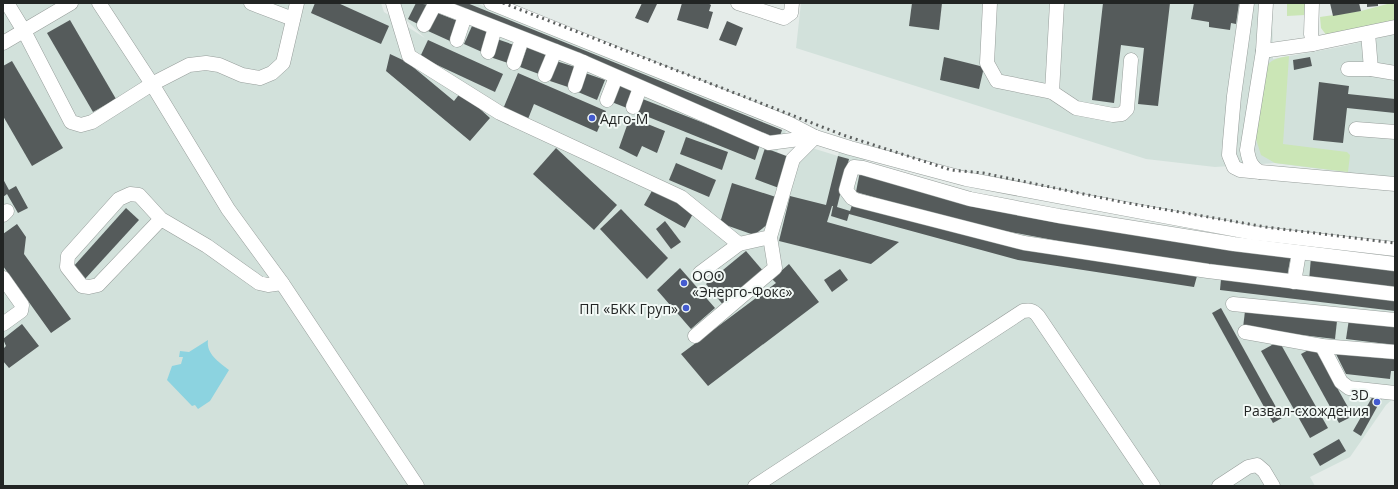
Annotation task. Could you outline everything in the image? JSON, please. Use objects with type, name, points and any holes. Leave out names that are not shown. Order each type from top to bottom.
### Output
[{"type":"street","points":[[7,3],[24,31],[72,122],[81,125],[92,122],[152,84],[189,65],[206,63],[219,65],[242,75],[260,78],[272,74],[283,62],[297,3]]},
{"type":"street","points":[[3,43],[71,3]]},
{"type":"street","points":[[99,3],[152,84],[228,209],[282,284],[415,486]]},
{"type":"street","points":[[251,3],[293,19]]},
{"type":"street","points":[[393,3],[409,56],[500,112],[681,197],[739,244]]},
{"type":"street","points":[[491,3],[788,123],[815,137],[915,167],[1066,199],[1254,233],[1395,249]]},
{"type":"street","points":[[738,3],[784,18],[791,13],[792,3]]},
{"type":"street","points":[[990,3],[987,63],[997,80],[1052,92],[1076,108],[1113,115],[1122,114],[1127,109],[1131,60]]},
{"type":"street","points":[[1052,92],[1057,3]]},
{"type":"street","points":[[1247,3],[1234,96],[1229,155],[1234,167],[1240,170],[1395,184]]},
{"type":"street","points":[[1260,172],[1254,169],[1251,164],[1247,150],[1263,51],[1266,3]]},
{"type":"street","points":[[1312,3],[1311,34],[1313,44]]},
{"type":"street","points":[[424,25],[435,4],[583,62],[769,143],[815,137]]},
{"type":"street","points":[[457,40],[465,16]]},
{"type":"street","points":[[1263,51],[1313,44],[1395,27]]},
{"type":"street","points":[[488,52],[495,28]]},
{"type":"street","points":[[1368,33],[1371,70]]},
{"type":"street","points":[[514,63],[522,38]]},
{"type":"street","points":[[545,75],[555,51]]},
{"type":"street","points":[[575,86],[583,62]]},
{"type":"street","points":[[1348,69],[1395,73]]},
{"type":"street","points":[[607,100],[616,77]]},
{"type":"street","points":[[632,107],[640,88]]},
{"type":"street","points":[[1356,129],[1395,132]]},
{"type":"street","points":[[695,336],[775,268],[770,237],[793,159],[815,137]]},
{"type":"street","points":[[1395,264],[1299,252],[1074,219],[978,201],[863,168],[854,167],[846,190],[852,198],[856,200],[1024,242],[1201,270],[1395,294]]},
{"type":"street","points":[[161,219],[98,285],[89,288],[82,286],[67,267],[68,256],[119,199],[130,194],[139,195],[161,219],[207,246],[259,283],[268,285],[282,284]]},
{"type":"street","points":[[700,273],[739,244],[770,237]]},
{"type":"street","points":[[1294,282],[1299,252]]},
{"type":"street","points":[[3,278],[22,305],[21,311],[3,324]]},
{"type":"street","points":[[1233,304],[1395,320]]},
{"type":"street","points":[[756,486],[1023,311],[1029,310],[1034,311],[1038,316],[1153,486]]},
{"type":"street","points":[[1245,332],[1322,346],[1395,352]]},
{"type":"street","points":[[1322,346],[1341,382],[1349,388],[1395,392]]},
{"type":"street","points":[[1219,486],[1248,467],[1257,465],[1264,471],[1273,486]]},
{"type":"shaded area","points":[[3,3],[381,3],[384,12],[425,38],[405,19],[399,3],[476,3],[786,131],[777,152],[789,157],[812,148],[838,156],[840,149],[865,158],[863,167],[970,199],[1395,264],[1395,397],[1386,405],[1350,457],[1310,477],[1315,486],[3,486]]},
{"type":"shaded area","points":[[801,3],[1272,3],[1273,59],[1340,47],[1395,34],[1395,179],[1275,163],[1215,167],[1146,159],[796,48]]},
{"type":"green space","points":[[1287,3],[1305,3],[1305,15],[1287,16]]},
{"type":"green space","points":[[1395,3],[1395,23],[1327,36],[1321,28],[1320,17],[1361,11]]},
{"type":"green space","points":[[1289,56],[1283,144],[1347,152],[1350,155],[1348,172],[1275,163],[1261,155],[1255,136],[1265,69],[1272,61]]},
{"type":"water","points":[[208,340],[211,354],[217,361],[229,370],[210,401],[198,409],[195,405],[192,406],[167,380],[172,366],[181,364],[183,357],[179,357],[180,351],[189,352]]},
{"type":"building","points":[[315,3],[338,3],[389,26],[381,44],[311,13]]},
{"type":"building","points":[[416,3],[430,5],[420,25],[408,19]]},
{"type":"building","points":[[441,3],[467,3],[782,130],[779,139]]},
{"type":"building","points":[[642,3],[657,4],[648,23],[635,18]]},
{"type":"building","points":[[682,3],[708,3],[711,5],[709,11],[713,12],[708,29],[677,20]]},
{"type":"building","points":[[912,3],[942,3],[939,30],[909,26]]},
{"type":"building","points":[[1103,3],[1170,3],[1158,106],[1138,104],[1144,48],[1121,45],[1114,103],[1092,100]]},
{"type":"building","points":[[1194,3],[1239,3],[1236,24],[1231,23],[1230,30],[1209,27],[1209,22],[1191,19]]},
{"type":"building","points":[[1330,3],[1359,3],[1361,11],[1333,16]]},
{"type":"building","points":[[1367,3],[1378,3],[1378,6],[1367,7]]},
{"type":"building","points":[[435,12],[458,21],[450,41],[428,31]]},
{"type":"building","points":[[70,20],[116,99],[93,112],[47,33]]},
{"type":"building","points":[[727,21],[743,28],[736,46],[719,40]]},
{"type":"building","points":[[472,26],[490,33],[482,52],[464,44]]},
{"type":"building","points":[[497,39],[514,45],[508,63],[490,57]]},
{"type":"building","points":[[428,40],[503,74],[495,92],[420,57]]},
{"type":"building","points":[[527,47],[546,55],[539,74],[520,67]]},
{"type":"building","points":[[390,54],[407,62],[454,101],[461,92],[490,118],[470,141],[386,71]]},
{"type":"building","points":[[944,57],[984,67],[979,89],[940,80]]},
{"type":"building","points":[[1310,57],[1312,66],[1294,70],[1293,60]]},
{"type":"building","points":[[12,61],[63,148],[32,166],[3,116],[3,66]]},
{"type":"building","points":[[556,61],[575,67],[568,87],[550,81]]},
{"type":"building","points":[[518,73],[606,111],[597,132],[534,104],[528,119],[503,109]]},
{"type":"building","points":[[585,73],[605,80],[597,100],[578,92]]},
{"type":"building","points":[[1319,82],[1349,86],[1348,94],[1395,99],[1395,113],[1347,108],[1343,143],[1313,140]]},
{"type":"building","points":[[616,83],[634,91],[627,108],[609,101]]},
{"type":"building","points":[[640,98],[760,145],[755,160],[636,112]]},
{"type":"building","points":[[630,117],[665,131],[657,153],[642,146],[637,157],[619,148]]},
{"type":"building","points":[[686,137],[728,152],[722,170],[680,154]]},
{"type":"building","points":[[556,148],[617,205],[594,230],[533,174]]},
{"type":"building","points":[[765,148],[789,157],[779,188],[755,179]]},
{"type":"building","points":[[838,156],[849,159],[837,207],[850,211],[853,202],[1022,249],[1197,276],[1194,287],[1018,260],[849,214],[847,221],[831,216],[833,206],[827,222],[899,242],[871,264],[779,241],[790,196],[826,205]]},
{"type":"building","points":[[676,163],[716,180],[709,197],[669,180]]},
{"type":"building","points":[[860,171],[1291,255],[1287,277],[1069,243],[963,223],[856,192]]},
{"type":"building","points":[[3,179],[9,190],[16,186],[28,208],[18,213],[7,194],[3,197]]},
{"type":"building","points":[[732,183],[776,197],[768,224],[754,235],[720,223]]},
{"type":"building","points":[[653,189],[694,212],[685,228],[644,205]]},
{"type":"building","points":[[126,208],[139,220],[85,279],[73,267]]},
{"type":"building","points":[[621,209],[668,258],[647,279],[600,229]]},
{"type":"building","points":[[665,221],[681,242],[671,249],[656,229]]},
{"type":"building","points":[[17,224],[26,237],[24,254],[71,319],[51,333],[3,266],[3,234]]},
{"type":"building","points":[[746,251],[764,272],[724,306],[706,284]]},
{"type":"building","points":[[1311,257],[1395,267],[1395,289],[1309,281]]},
{"type":"building","points":[[789,264],[819,302],[708,386],[681,354],[776,283],[772,279]]},
{"type":"building","points":[[680,268],[715,308],[691,329],[657,290]]},
{"type":"building","points":[[840,269],[848,280],[832,292],[824,280]]},
{"type":"building","points":[[1221,279],[1395,300],[1395,311],[1220,290]]},
{"type":"building","points":[[1221,308],[1282,418],[1273,423],[1212,313]]},
{"type":"building","points":[[1245,311],[1337,321],[1335,339],[1243,328]]},
{"type":"building","points":[[1349,319],[1395,325],[1395,345],[1346,339]]},
{"type":"building","points":[[22,324],[39,346],[9,368],[3,361],[3,349],[6,346],[3,339]]},
{"type":"building","points":[[1279,341],[1328,428],[1310,438],[1261,351]]},
{"type":"building","points":[[1314,347],[1353,416],[1339,423],[1301,354]]},
{"type":"building","points":[[1334,350],[1395,356],[1395,371],[1391,371],[1390,379],[1346,374]]},
{"type":"building","points":[[1374,394],[1382,398],[1361,436],[1353,431]]},
{"type":"building","points":[[1339,439],[1346,451],[1320,466],[1313,454]]},
{"type":"railway","points":[[503,3],[843,135],[951,170],[983,173],[1122,202],[1266,227],[1395,243]]},
{"type":"place","name":"Адго-М","points":[[592,118]]},
{"type":"place","name":"ООО «Энерго-Фокс»","points":[[684,283]]},
{"type":"place","name":"ПП «БКК Груп»","points":[[686,308]]},
{"type":"place","name":"3D Развал-схождения","points":[[1377,402]]}]
